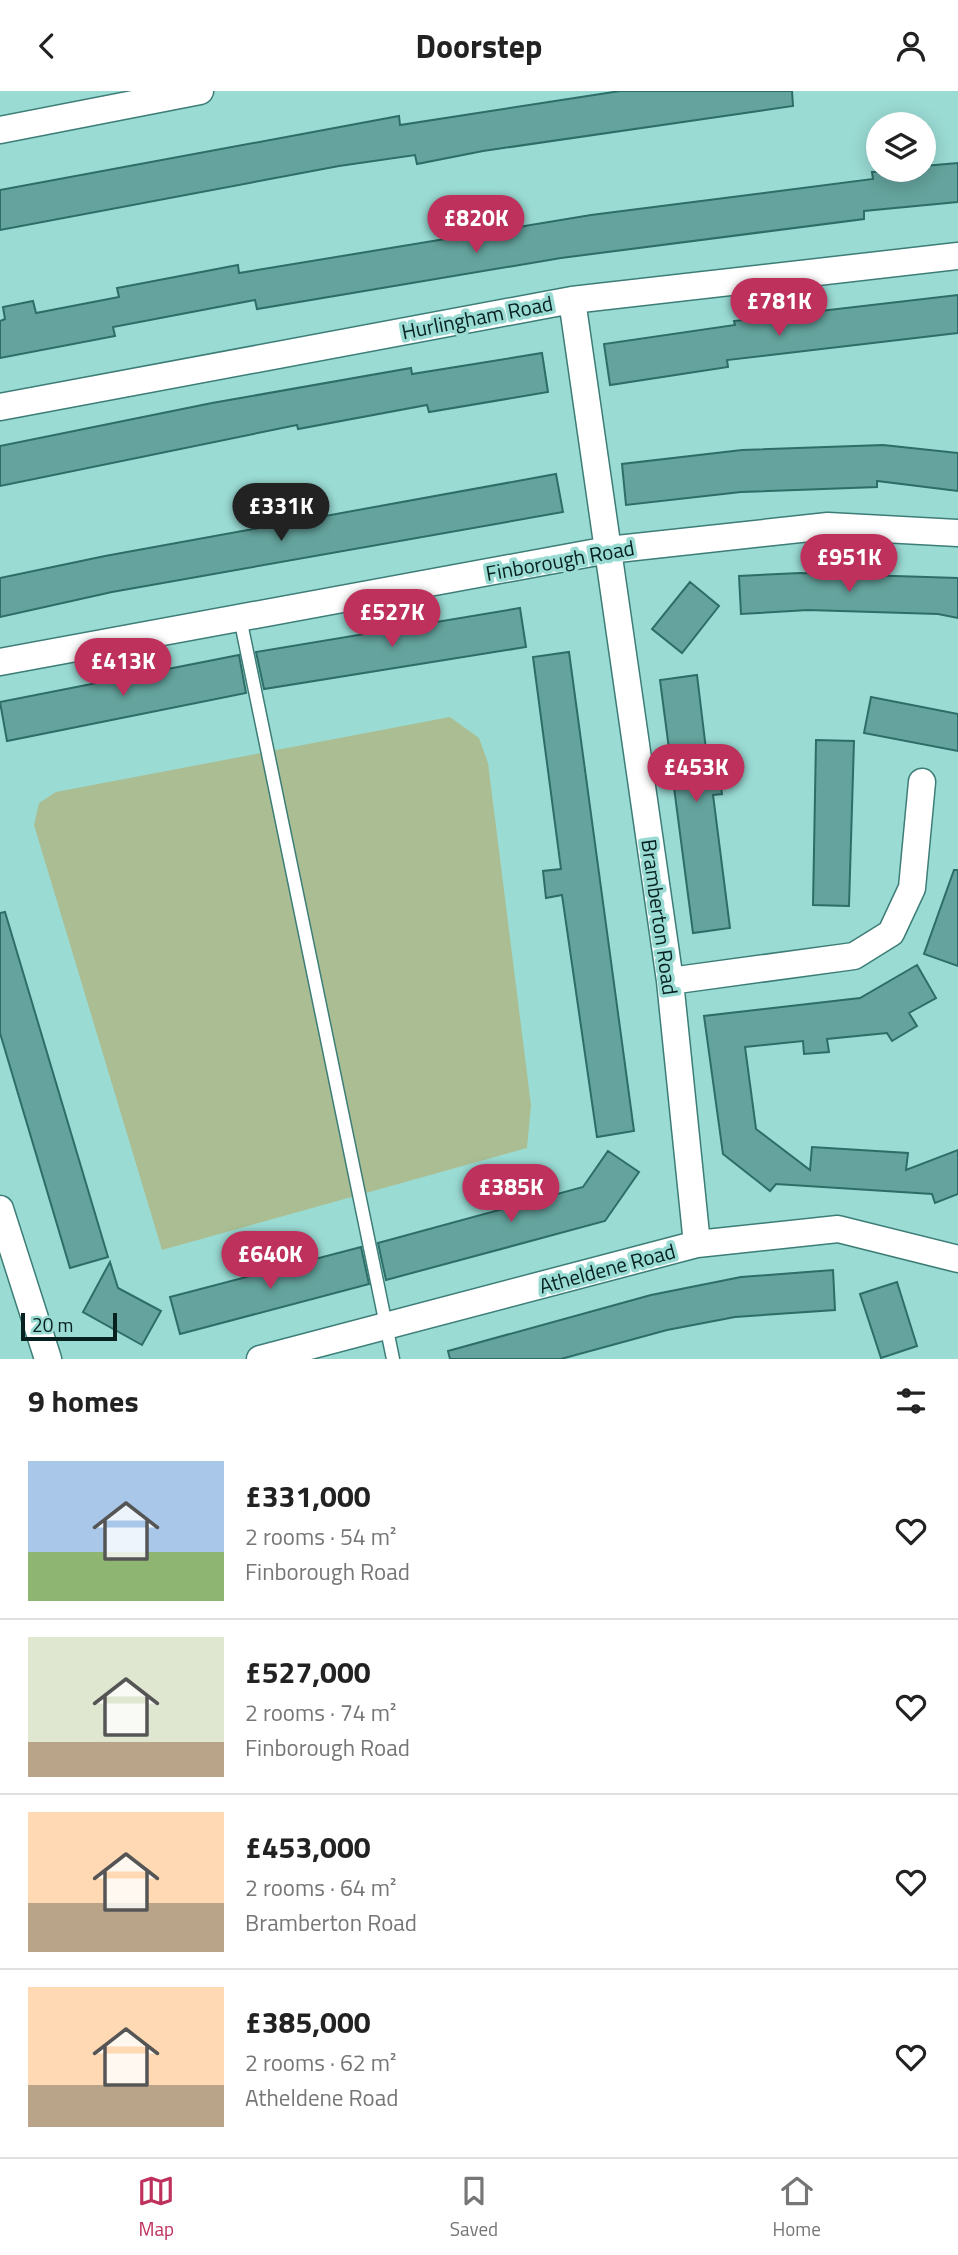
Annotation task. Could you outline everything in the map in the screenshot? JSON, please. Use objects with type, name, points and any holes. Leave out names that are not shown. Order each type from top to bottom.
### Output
[{"type":"street","points":[[0,130],[200,91]]},
{"type":"street","name":"Hurlingham Road","points":[[0,407],[572,300],[958,256]]},
{"type":"street","name":"Bramberton Road","points":[[572,300],[670,981],[697,1244]]},
{"type":"street","name":"Finborough Road","points":[[0,663],[608,550],[828,526],[958,533]]},
{"type":"street","points":[[670,981],[855,956],[891,933],[912,888],[922,782]]},
{"type":"street","points":[[0,1209],[48,1359]]},
{"type":"street","name":"Atheldene Road","points":[[260,1359],[697,1244],[838,1229],[958,1259]]},
{"type":"lane","points":[[240,618],[393,1359]]},
{"type":"green space","points":[[450,717],[479,738],[488,763],[531,1105],[527,1148],[162,1250],[34,825],[39,803],[56,792]]},
{"type":"building","points":[[620,91],[792,91],[793,106],[483,151],[417,164],[415,155],[339,166],[0,230],[0,190],[399,116],[400,125]]},
{"type":"building","points":[[958,163],[958,202],[864,211],[864,219],[561,258],[257,309],[255,300],[113,327],[115,336],[0,358],[0,321],[5,319],[3,307],[33,301],[36,313],[119,297],[117,288],[238,265],[239,273],[591,215],[866,180],[866,182],[936,182],[936,165]]},
{"type":"building","points":[[958,295],[958,333],[727,360],[728,367],[610,385],[604,344],[735,325],[734,321]]},
{"type":"building","points":[[542,353],[548,392],[429,412],[427,405],[298,429],[297,425],[0,486],[0,446],[212,403],[411,368],[412,374]]},
{"type":"building","points":[[883,445],[958,453],[958,491],[877,481],[877,487],[741,492],[626,505],[622,464],[742,450]]},
{"type":"building","points":[[556,474],[563,512],[112,592],[0,617],[0,578],[105,556]]},
{"type":"building","points":[[800,573],[958,578],[958,618],[938,614],[808,610],[741,614],[739,576]]},
{"type":"building","points":[[690,582],[719,606],[682,653],[652,629]]},
{"type":"building","points":[[520,608],[526,647],[264,689],[256,652]]},
{"type":"building","points":[[569,652],[634,1131],[597,1137],[562,895],[546,898],[543,871],[561,869],[533,657]]},
{"type":"building","points":[[239,655],[246,693],[7,741],[0,702]]},
{"type":"building","points":[[697,675],[708,766],[718,765],[722,794],[713,795],[730,928],[693,933],[660,680]]},
{"type":"building","points":[[871,697],[958,714],[958,751],[864,733]]},
{"type":"building","points":[[816,740],[854,741],[849,906],[813,905]]},
{"type":"building","points":[[954,870],[958,870],[958,966],[924,954]]},
{"type":"building","points":[[5,912],[108,1257],[70,1268],[0,1033],[0,913]]},
{"type":"building","points":[[917,965],[936,998],[909,1013],[917,1026],[892,1041],[887,1033],[827,1039],[829,1052],[804,1054],[803,1041],[745,1047],[756,1129],[810,1170],[812,1147],[908,1153],[906,1170],[958,1150],[958,1194],[935,1203],[932,1194],[776,1184],[770,1191],[723,1154],[704,1016],[860,998]]},
{"type":"building","points":[[608,1151],[639,1172],[605,1221],[386,1280],[378,1243],[583,1187]]},
{"type":"building","points":[[361,1247],[369,1284],[180,1334],[170,1297]]},
{"type":"building","points":[[110,1262],[118,1288],[161,1311],[142,1345],[83,1312]]},
{"type":"building","points":[[833,1270],[835,1310],[735,1317],[667,1330],[561,1359],[450,1359],[448,1351],[651,1295],[741,1277]]},
{"type":"building","points":[[897,1282],[917,1346],[881,1358],[860,1294]]}]
